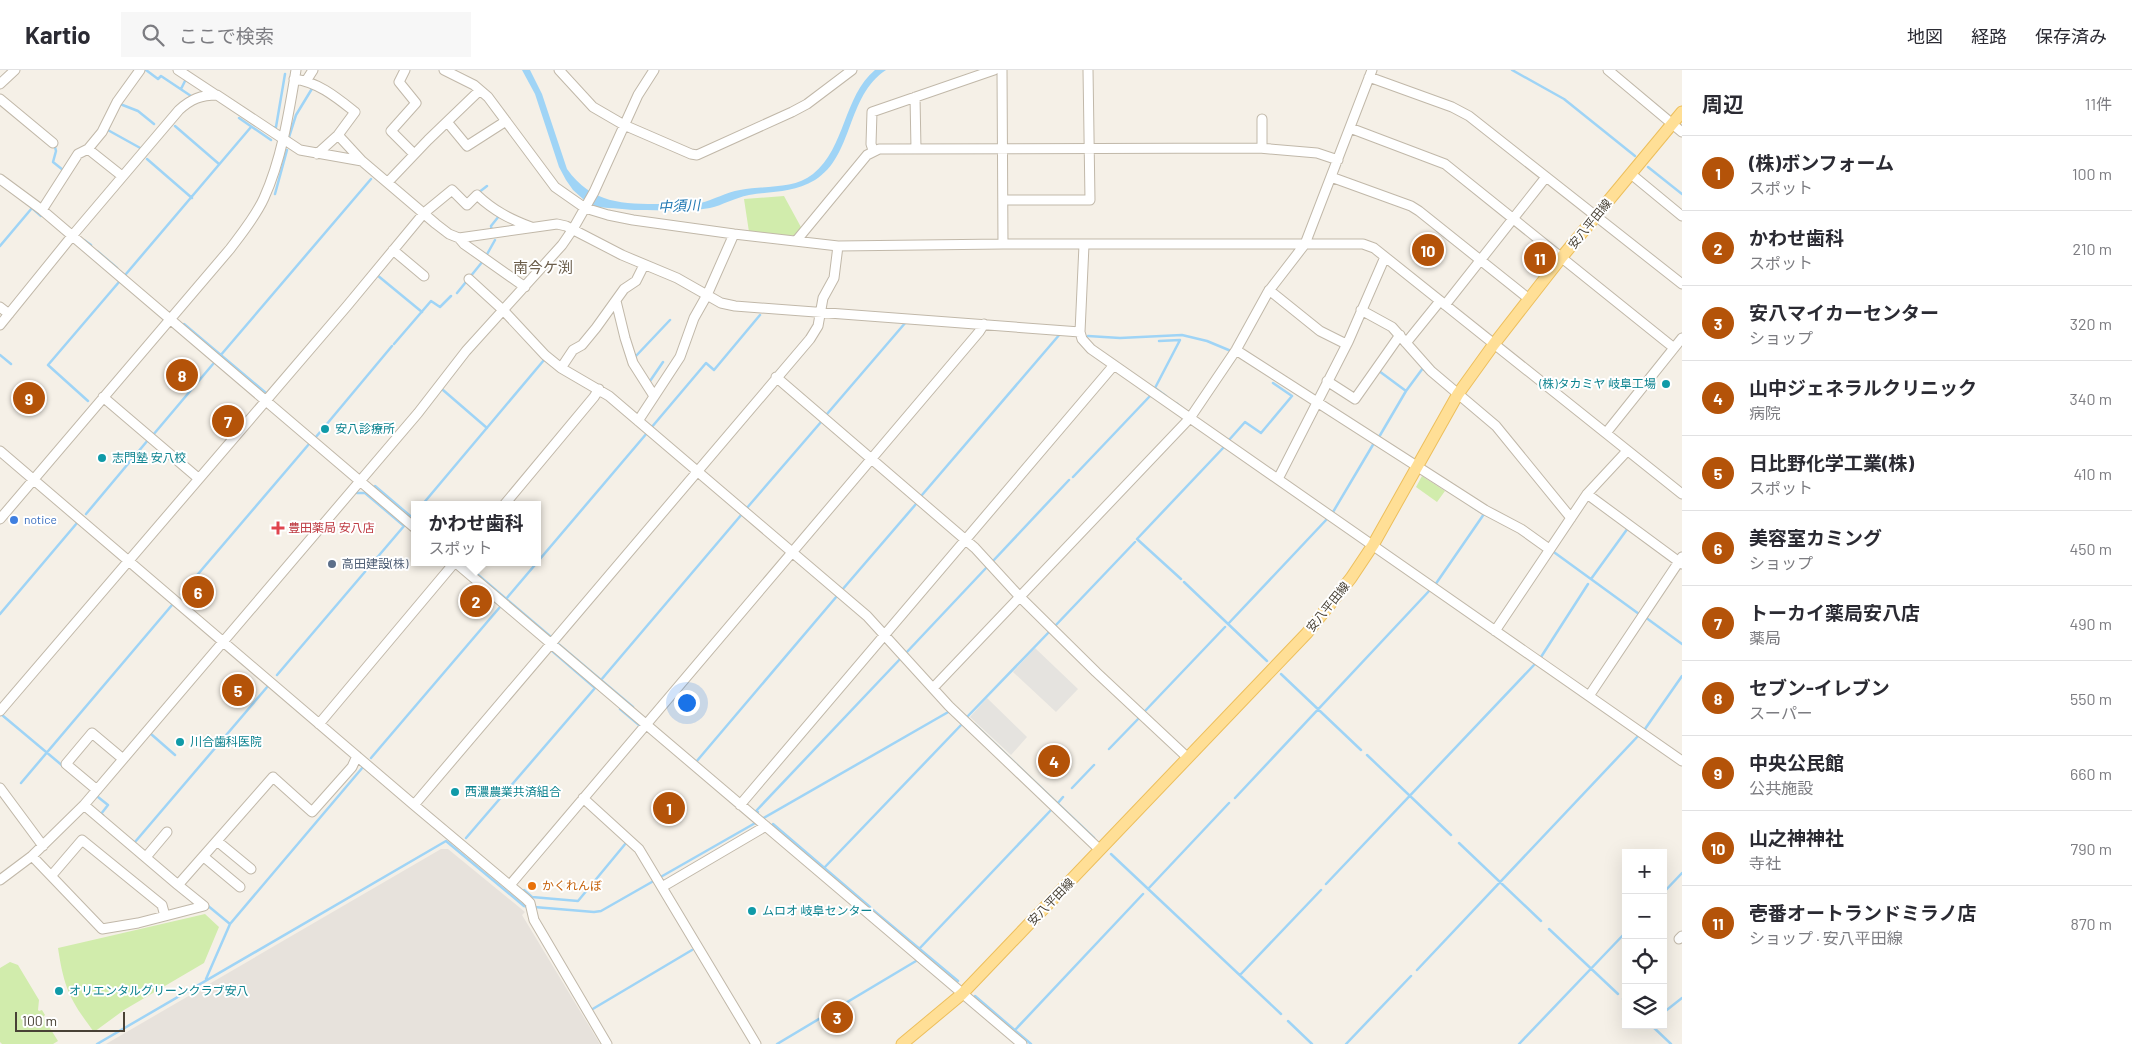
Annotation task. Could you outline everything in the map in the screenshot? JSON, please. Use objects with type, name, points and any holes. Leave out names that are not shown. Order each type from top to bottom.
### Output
[{"type":"main road","name":"安八平田線","points":[[902,1044],[962,994],[1307,633],[1351,578],[1373,545],[1458,394],[1561,258],[1682,112]]},
{"type":"street","points":[[0,84],[15,70]]},
{"type":"street","points":[[42,210],[78,154],[88,149],[102,132],[120,97],[140,70]]},
{"type":"street","points":[[178,70],[300,150],[362,161]]},
{"type":"street","points":[[306,81],[313,70]]},
{"type":"street","points":[[405,70],[399,82],[416,103],[391,131],[414,154]]},
{"type":"street","points":[[444,70],[480,90],[506,121],[555,187],[586,206],[608,216],[734,234],[838,246],[1364,244],[1374,248],[1682,494]]},
{"type":"street","points":[[559,70],[593,107],[624,124],[697,155],[807,104],[852,70]]},
{"type":"street","points":[[0,880],[32,856],[84,805],[418,413],[466,350],[504,311],[562,245],[594,192],[638,95],[654,70]]},
{"type":"street","points":[[873,150],[871,144],[872,112],[994,70]]},
{"type":"street","points":[[1002,70],[1003,244]]},
{"type":"street","points":[[1003,200],[1090,200],[1088,70]]},
{"type":"street","points":[[1608,70],[1682,132]]},
{"type":"street","points":[[933,688],[1190,418],[1236,350],[1269,290],[1305,244],[1371,73],[1469,116],[1682,284]]},
{"type":"street","points":[[0,520],[230,249],[252,219],[264,199],[275,170],[295,75],[330,93],[355,112],[338,135],[317,154]]},
{"type":"street","points":[[388,182],[480,90]]},
{"type":"street","points":[[0,325],[122,176],[186,103],[198,96],[216,95]]},
{"type":"street","points":[[915,97],[916,149]]},
{"type":"street","points":[[0,99],[52,143]]},
{"type":"street","points":[[1262,119],[1262,148]]},
{"type":"street","points":[[448,123],[467,146],[506,121]]},
{"type":"street","points":[[1350,128],[1444,164],[1674,348]]},
{"type":"street","points":[[338,135],[362,161],[449,234],[459,238],[525,287]]},
{"type":"street","points":[[796,241],[873,150],[1262,148],[1317,153],[1338,160]]},
{"type":"street","points":[[88,149],[122,176]]},
{"type":"street","points":[[1631,174],[1682,216]]},
{"type":"street","points":[[1331,177],[1411,206],[1529,299]]},
{"type":"street","points":[[1327,380],[1355,399],[1403,339],[1443,303],[1480,260],[1546,177]]},
{"type":"street","points":[[0,179],[42,210],[411,525]]},
{"type":"street","points":[[0,711],[130,561],[198,478],[424,213],[452,190],[467,205],[477,195],[491,208],[509,219],[532,227]]},
{"type":"street","points":[[459,238],[557,224],[573,229],[644,265],[677,278],[720,303],[735,306],[1080,332]]},
{"type":"street","points":[[638,421],[680,357],[694,318],[707,295],[734,234]]},
{"type":"street","points":[[1084,245],[1080,332],[1082,339],[1091,349],[1682,761]]},
{"type":"street","points":[[414,805],[810,338],[818,326],[823,298],[834,278],[838,246]]},
{"type":"street","points":[[393,250],[424,276]]},
{"type":"street","points":[[1278,479],[1346,344],[1385,257]]},
{"type":"street","points":[[561,368],[573,350],[582,345],[596,328],[624,289],[636,281],[644,265]]},
{"type":"street","points":[[470,279],[504,311],[545,355],[561,368],[599,389],[867,616],[949,706],[1100,850]]},
{"type":"street","points":[[1269,290],[1320,330],[1346,344]]},
{"type":"street","points":[[616,301],[633,363],[654,396]]},
{"type":"street","points":[[0,307],[9,314]]},
{"type":"street","points":[[1361,310],[1392,327],[1431,370],[1507,437],[1571,518]]},
{"type":"street","points":[[510,885],[984,324]]},
{"type":"street","points":[[1606,433],[1682,338]]},
{"type":"street","points":[[1236,350],[1549,549]]},
{"type":"street","points":[[740,805],[1114,365]]},
{"type":"street","points":[[776,377],[966,540],[1020,597],[1097,673],[1188,758]]},
{"type":"street","points":[[507,501],[594,398],[599,389]]},
{"type":"street","points":[[103,397],[198,478]]},
{"type":"street","points":[[0,451],[510,885],[531,908],[607,1044]]},
{"type":"street","points":[[1495,631],[1587,494],[1627,451]]},
{"type":"street","points":[[1587,494],[1681,561],[1588,696]]},
{"type":"street","points":[[319,724],[452,566]]},
{"type":"street","points":[[460,566],[1022,1044]]},
{"type":"street","points":[[97,790],[66,764],[92,733],[123,759]]},
{"type":"street","points":[[178,885],[273,777],[312,812],[352,768],[357,756]]},
{"type":"street","points":[[0,788],[43,846]]},
{"type":"street","points":[[583,798],[639,849],[756,1044]]},
{"type":"street","points":[[32,856],[102,929],[204,906],[84,805]]},
{"type":"street","points":[[659,882],[765,825]]},
{"type":"street","points":[[146,857],[167,832]]},
{"type":"street","points":[[52,876],[82,840],[162,905],[165,916]]},
{"type":"street","points":[[217,840],[251,869]]},
{"type":"street","points":[[204,857],[240,887]]},
{"type":"shaded area","points":[[1035,648],[1078,689],[1056,712],[1013,672]]},
{"type":"shaded area","points":[[987,698],[1027,737],[1011,755],[970,717]]},
{"type":"shaded area","points":[[441,849],[448,849],[525,912],[522,915],[600,1044],[106,1044]]},
{"type":"green space","points":[[784,196],[802,229],[796,236],[749,232],[744,199]]},
{"type":"green space","points":[[1422,476],[1445,491],[1437,502],[1416,487]]},
{"type":"green space","name":"オリエンタルグリーンクラブ安八","points":[[205,914],[219,927],[204,963],[124,1010],[94,1032],[69,993],[58,948]]},
{"type":"green space","points":[[10,962],[18,965],[39,1000],[38,1010],[42,1010],[45,1015],[43,1017],[58,1041],[53,1044],[2,1044],[0,1042],[0,968]]},
{"type":"water","name":"中須川","points":[[522,70],[530,70],[542,94],[567,169],[587,189],[609,200],[621,202],[691,204],[700,203],[735,191],[797,183],[813,174],[824,163],[832,150],[856,94],[865,81],[875,70],[886,70],[873,81],[864,95],[837,156],[828,169],[815,180],[799,187],[749,195],[710,208],[692,210],[633,210],[593,208],[573,190],[559,167],[535,94]]},
{"type":"waterway","points":[[146,70],[158,79],[161,76],[191,96]]},
{"type":"waterway","points":[[1512,70],[1564,99],[1635,156]]},
{"type":"waterway","points":[[272,128],[276,127],[285,74]]},
{"type":"waterway","points":[[181,89],[186,79]]},
{"type":"waterway","points":[[289,137],[296,115],[313,87]]},
{"type":"waterway","points":[[120,104],[138,111],[154,124]]},
{"type":"waterway","points":[[239,118],[271,140]]},
{"type":"waterway","points":[[175,126],[219,164]]},
{"type":"waterway","points":[[126,274],[251,127]]},
{"type":"waterway","points":[[106,129],[142,149]]},
{"type":"waterway","points":[[55,147],[56,151],[53,162],[63,170]]},
{"type":"waterway","points":[[275,194],[287,150]]},
{"type":"waterway","points":[[147,159],[192,198]]},
{"type":"waterway","points":[[1648,167],[1682,194]]},
{"type":"waterway","points":[[220,356],[371,179]]},
{"type":"waterway","points":[[478,193],[487,186]]},
{"type":"waterway","points":[[0,246],[32,208],[41,216]]},
{"type":"waterway","points":[[492,231],[491,226],[499,216]]},
{"type":"waterway","points":[[84,240],[91,245]]},
{"type":"waterway","points":[[486,256],[495,240]]},
{"type":"waterway","points":[[97,251],[117,268]]},
{"type":"waterway","points":[[457,293],[483,261]]},
{"type":"waterway","points":[[377,275],[422,312]]},
{"type":"waterway","points":[[88,401],[48,365],[119,282]]},
{"type":"waterway","points":[[394,344],[431,301],[440,307],[451,296]]},
{"type":"waterway","points":[[651,428],[706,363],[714,370],[760,315]]},
{"type":"waterway","points":[[635,357],[670,320]]},
{"type":"waterway","points":[[827,414],[906,322]]},
{"type":"waterway","points":[[184,324],[266,393]]},
{"type":"waterway","points":[[922,495],[1060,334]]},
{"type":"waterway","points":[[1088,336],[1120,338],[1182,335],[1207,341],[1231,351]]},
{"type":"waterway","points":[[1159,341],[1180,340],[1155,388],[1166,396]]},
{"type":"waterway","points":[[326,425],[392,346]]},
{"type":"waterway","points":[[0,355],[11,364]]},
{"type":"waterway","points":[[425,501],[544,360]]},
{"type":"waterway","points":[[648,384],[663,362]]},
{"type":"waterway","points":[[153,435],[213,364]]},
{"type":"waterway","points":[[1379,437],[1406,391],[1423,368],[1425,370]]},
{"type":"waterway","points":[[1379,371],[1406,391]]},
{"type":"waterway","points":[[1229,440],[1245,422],[1261,433],[1292,396],[1273,383]]},
{"type":"waterway","points":[[443,390],[487,428]]},
{"type":"waterway","points":[[1073,477],[1150,396]]},
{"type":"waterway","points":[[1176,403],[1181,407]]},
{"type":"waterway","points":[[746,509],[821,422]]},
{"type":"waterway","points":[[315,438],[321,431]]},
{"type":"waterway","points":[[541,558],[647,433]]},
{"type":"waterway","points":[[86,514],[148,440]]},
{"type":"waterway","points":[[1333,512],[1374,443],[1377,445]]},
{"type":"waterway","points":[[181,594],[309,444]]},
{"type":"waterway","points":[[1137,539],[1224,447]]},
{"type":"waterway","points":[[993,561],[1069,480]]},
{"type":"waterway","points":[[375,486],[411,517]]},
{"type":"waterway","points":[[277,675],[404,526],[365,493],[357,493]]},
{"type":"waterway","points":[[842,590],[916,504]]},
{"type":"waterway","points":[[1435,585],[1484,514],[1471,506]]},
{"type":"waterway","points":[[601,680],[742,514]]},
{"type":"waterway","points":[[1228,624],[1327,519]]},
{"type":"waterway","points":[[0,614],[77,523]]},
{"type":"waterway","points":[[1591,579],[1628,528]]},
{"type":"waterway","points":[[1137,539],[1181,579]]},
{"type":"waterway","points":[[1055,626],[1135,542]]},
{"type":"waterway","points":[[1551,550],[1639,614]]},
{"type":"waterway","points":[[468,566],[551,637]]},
{"type":"waterway","points":[[506,599],[534,566]]},
{"type":"waterway","points":[[905,654],[987,567]]},
{"type":"waterway","points":[[1184,582],[1267,661]]},
{"type":"waterway","points":[[1541,657],[1588,584]]},
{"type":"waterway","points":[[1235,798],[1430,590]]},
{"type":"waterway","points":[[696,762],[837,596]]},
{"type":"waterway","points":[[21,783],[172,605]]},
{"type":"waterway","points":[[371,758],[500,607]]},
{"type":"waterway","points":[[1645,617],[1682,644]]},
{"type":"waterway","points":[[1145,711],[1225,627]]},
{"type":"waterway","points":[[967,717],[1049,632]]},
{"type":"waterway","points":[[556,642],[633,707]]},
{"type":"waterway","points":[[466,838],[595,688],[551,650]]},
{"type":"waterway","points":[[758,812],[756,811],[901,658]]},
{"type":"waterway","points":[[1326,884],[1534,665]]},
{"type":"waterway","points":[[1281,674],[1361,750]]},
{"type":"waterway","points":[[1645,729],[1682,676]]},
{"type":"waterway","points":[[135,842],[268,686]]},
{"type":"waterway","points":[[620,709],[639,725]]},
{"type":"waterway","points":[[762,819],[950,711]]},
{"type":"waterway","points":[[2,715],[64,767]]},
{"type":"waterway","points":[[1109,749],[1140,717]]},
{"type":"waterway","points":[[824,868],[963,723]]},
{"type":"waterway","points":[[974,724],[1094,838]]},
{"type":"waterway","points":[[151,734],[175,755]]},
{"type":"waterway","points":[[1417,970],[1639,735]]},
{"type":"waterway","points":[[1367,755],[1451,835]]},
{"type":"waterway","points":[[1072,788],[1094,765]]},
{"type":"waterway","points":[[206,979],[230,924],[363,767]]},
{"type":"waterway","points":[[98,797],[108,805],[101,814],[103,815]]},
{"type":"waterway","points":[[1058,803],[1063,797]]},
{"type":"waterway","points":[[1148,889],[1229,803]]},
{"type":"waterway","points":[[919,949],[1052,809]]},
{"type":"waterway","points":[[534,907],[601,911],[757,822]]},
{"type":"waterway","points":[[773,824],[870,907]]},
{"type":"waterway","points":[[97,1044],[446,841],[524,906],[529,907]]},
{"type":"waterway","points":[[524,890],[532,897],[578,901],[626,843]]},
{"type":"waterway","points":[[1459,843],[1541,921]]},
{"type":"waterway","points":[[1111,854],[1281,1014]]},
{"type":"waterway","points":[[1667,889],[1682,873]]},
{"type":"waterway","points":[[1240,975],[1321,890]]},
{"type":"waterway","points":[[1015,1030],[1143,894]]},
{"type":"waterway","points":[[207,905],[230,924]]},
{"type":"waterway","points":[[873,910],[958,981]]},
{"type":"waterway","points":[[1549,929],[1618,994]]},
{"type":"waterway","points":[[1519,1044],[1622,936]]},
{"type":"waterway","points":[[591,1010],[692,950]]},
{"type":"waterway","points":[[777,1044],[916,961]]},
{"type":"waterway","points":[[1346,1044],[1411,976]]},
{"type":"waterway","points":[[975,996],[1031,1044]]},
{"type":"waterway","points":[[1667,1010],[1682,998]]},
{"type":"waterway","points":[[1288,1021],[1312,1044]]},
{"type":"waterway","points":[[1655,1029],[1671,1044]]},
{"type":"place","name":"山之神神社","points":[[1428,250]]},
{"type":"place","name":"壱番オートランドミラノ店","points":[[1540,258]]},
{"type":"place","name":"セブン-イレブン","points":[[182,375]]},
{"type":"place","name":"(株)タカミヤ 岐阜工場","points":[[1666,384]]},
{"type":"place","name":"中央公民館","points":[[29,398]]},
{"type":"place","name":"トーカイ薬局安八店","points":[[228,421]]},
{"type":"place","name":"安八診療所","points":[[325,429]]},
{"type":"place","name":"志門塾 安八校","points":[[102,458]]},
{"type":"place","name":"notice","points":[[14,520]]},
{"type":"place","name":"豊田薬局 安八店","points":[[278,528]]},
{"type":"place","name":"高田建設(株)","points":[[332,564]]},
{"type":"place","name":"美容室カミング","points":[[198,592]]},
{"type":"place","name":"かわせ歯科","points":[[476,601]]},
{"type":"place","name":"日比野化学工業(株)","points":[[238,690]]},
{"type":"place","name":"川合歯科医院","points":[[180,742]]},
{"type":"place","name":"山中ジェネラルクリニック","points":[[1054,761]]},
{"type":"place","name":"西濃農業共済組合","points":[[455,792]]},
{"type":"place","name":"(株)ボンフォーム","points":[[669,808]]},
{"type":"place","name":"かくれんぼ","points":[[532,886]]},
{"type":"place","name":"ムロオ 岐阜センター","points":[[752,911]]},
{"type":"place","name":"オリエンタルグリーンクラブ安八","points":[[59,991]]},
{"type":"place","name":"安八マイカーセンター","points":[[837,1017]]},
{"type":"district","name":"南今ケ渕","points":[[543,268]]}]
